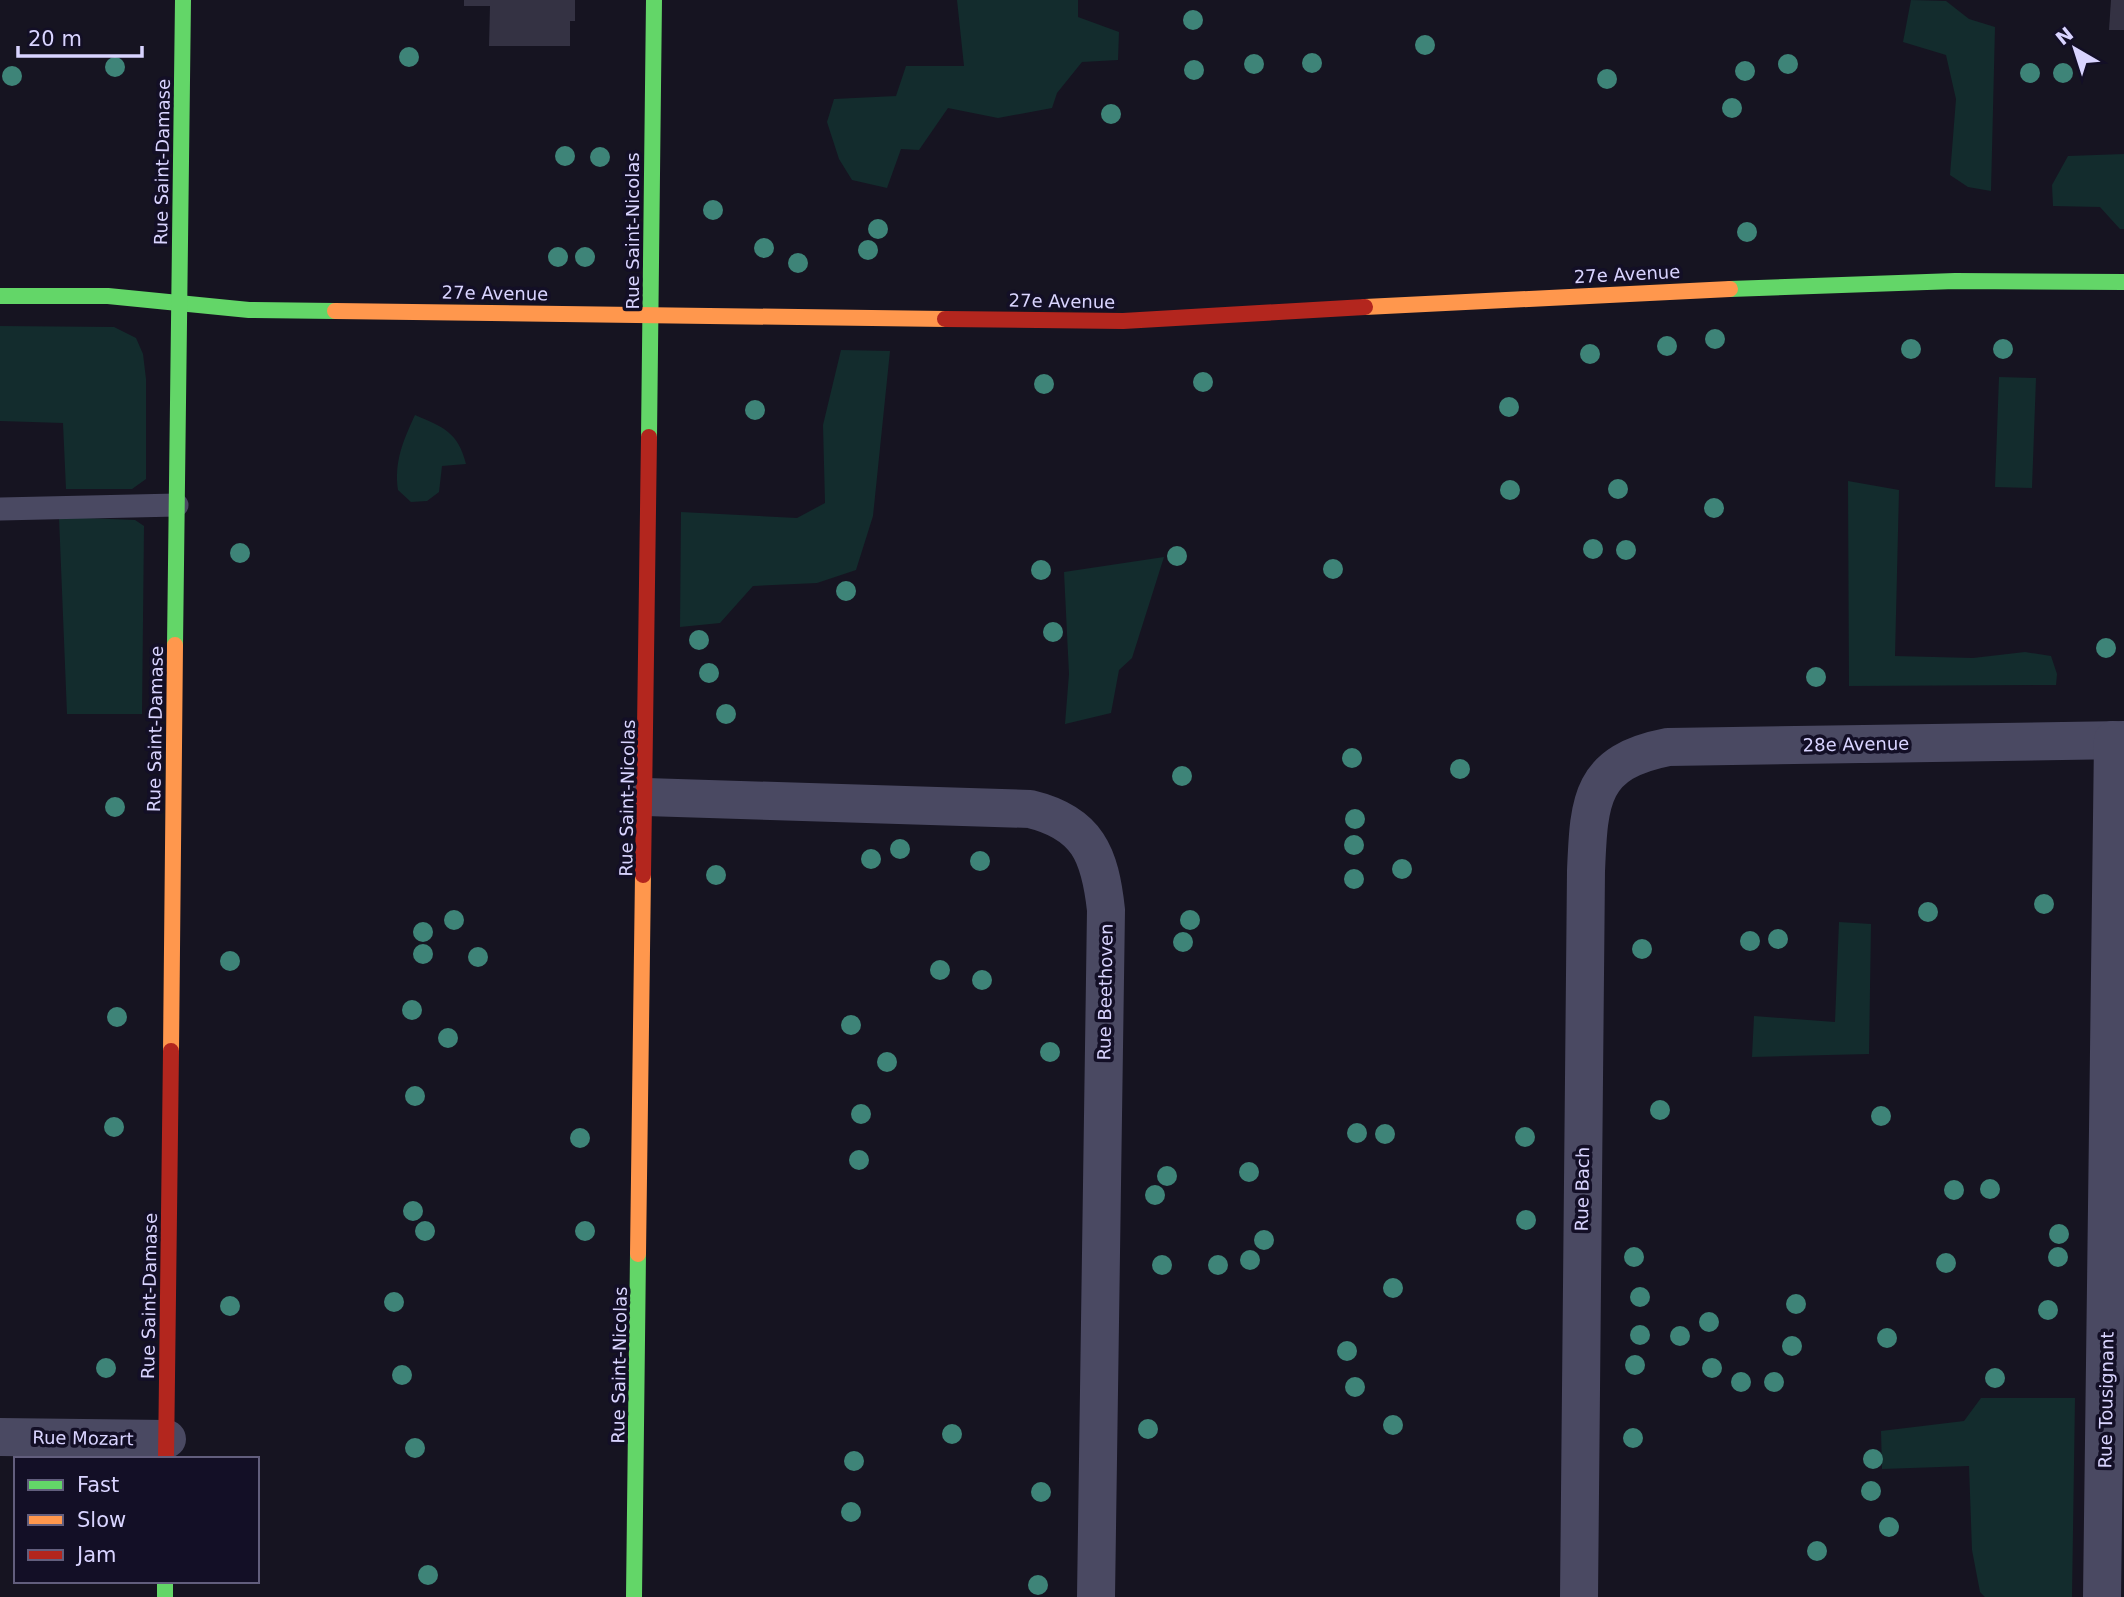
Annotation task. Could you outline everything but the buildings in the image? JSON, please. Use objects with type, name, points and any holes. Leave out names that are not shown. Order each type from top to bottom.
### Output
[{"type":"street","name":"Rue Saint-Damase","points":[[167,1449],[183,0]]},
{"type":"street","name":"Rue Saint-Nicolas","points":[[634,1597],[654,0]]},
{"type":"street","name":"27e Avenue","points":[[0,296],[108,296],[249,310],[1123,321],[1643,292],[1955,281],[2124,282]]},
{"type":"street","name":"28e Avenue","points":[[1601,783],[1616,765],[1637,753],[1668,747],[2118,740]]},
{"type":"street","name":"Rue Tousignant","points":[[2102,1597],[2118,740]]},
{"type":"street","name":"Rue Bach","points":[[1580,1597],[1586,871],[1588,825],[1601,783]]},
{"type":"street","name":"Rue Beethoven","points":[[646,797],[1030,809],[1065,822],[1090,847],[1099,863],[1106,910],[1096,1597]]},
{"type":"street","name":"Rue Mozart","points":[[0,1437],[167,1449]]},
{"type":"lane","points":[[0,509],[177,505]]},
{"type":"green space","points":[[957,0],[1078,0],[1078,17],[1119,32],[1118,60],[1082,62],[1057,93],[1052,108],[998,118],[948,108],[919,150],[901,149],[887,188],[852,180],[839,159],[827,122],[834,99],[896,96],[906,66],[964,66]]},
{"type":"green space","points":[[1911,0],[1946,1],[1969,19],[1995,27],[1991,191],[1968,187],[1950,175],[1956,99],[1946,55],[1903,42]]},
{"type":"green space","points":[[2124,154],[2124,229],[2120,229],[2100,207],[2053,206],[2052,185],[2068,156]]},
{"type":"green space","points":[[0,326],[114,327],[136,338],[143,354],[146,379],[146,479],[132,489],[66,489],[63,423],[0,421]]},
{"type":"green space","points":[[841,350],[890,351],[873,516],[856,570],[817,583],[753,586],[720,623],[680,627],[681,512],[797,518],[825,503],[823,425]]},
{"type":"green space","points":[[1999,377],[2036,378],[2032,488],[1995,487]]},
{"type":"green space","points":[[415,415],[448,432],[459,445],[466,464],[442,466],[439,492],[427,501],[411,502],[398,490],[397,470],[403,443]]},
{"type":"green space","points":[[1848,481],[1899,490],[1895,656],[1973,658],[2025,652],[2051,656],[2057,674],[2056,685],[1849,686]]},
{"type":"green space","points":[[59,517],[135,520],[144,526],[142,714],[67,714]]},
{"type":"green space","points":[[1164,557],[1132,658],[1119,670],[1111,713],[1065,724],[1069,674],[1064,572]]},
{"type":"green space","points":[[1839,922],[1871,924],[1869,1054],[1752,1057],[1754,1016],[1835,1022]]},
{"type":"green space","points":[[1981,1398],[2075,1398],[2072,1597],[1985,1597],[1980,1592],[1972,1550],[1969,1466],[1882,1469],[1881,1431],[1964,1421]]},
{"type":"traffic: fast","points":[[175,645],[183,0]]},
{"type":"traffic: fast","points":[[649,437],[654,0]]},
{"type":"traffic: fast","points":[[1730,289],[1955,281],[2124,282]]},
{"type":"traffic: fast","points":[[0,296],[108,296],[249,310],[335,311]]},
{"type":"traffic: fast","points":[[634,1597],[638,1254]]},
{"type":"traffic: fast","points":[[165,1583],[165,1597]]},
{"type":"traffic: slow","points":[[1365,307],[1730,289]]},
{"type":"traffic: slow","points":[[335,311],[945,319]]},
{"type":"traffic: slow","points":[[171,1051],[175,645]]},
{"type":"traffic: slow","points":[[638,1254],[643,875]]},
{"type":"traffic: jam","points":[[945,319],[1123,321],[1365,307]]},
{"type":"traffic: jam","points":[[643,875],[649,437]]},
{"type":"traffic: jam","points":[[166,1457],[171,1051]]}]
